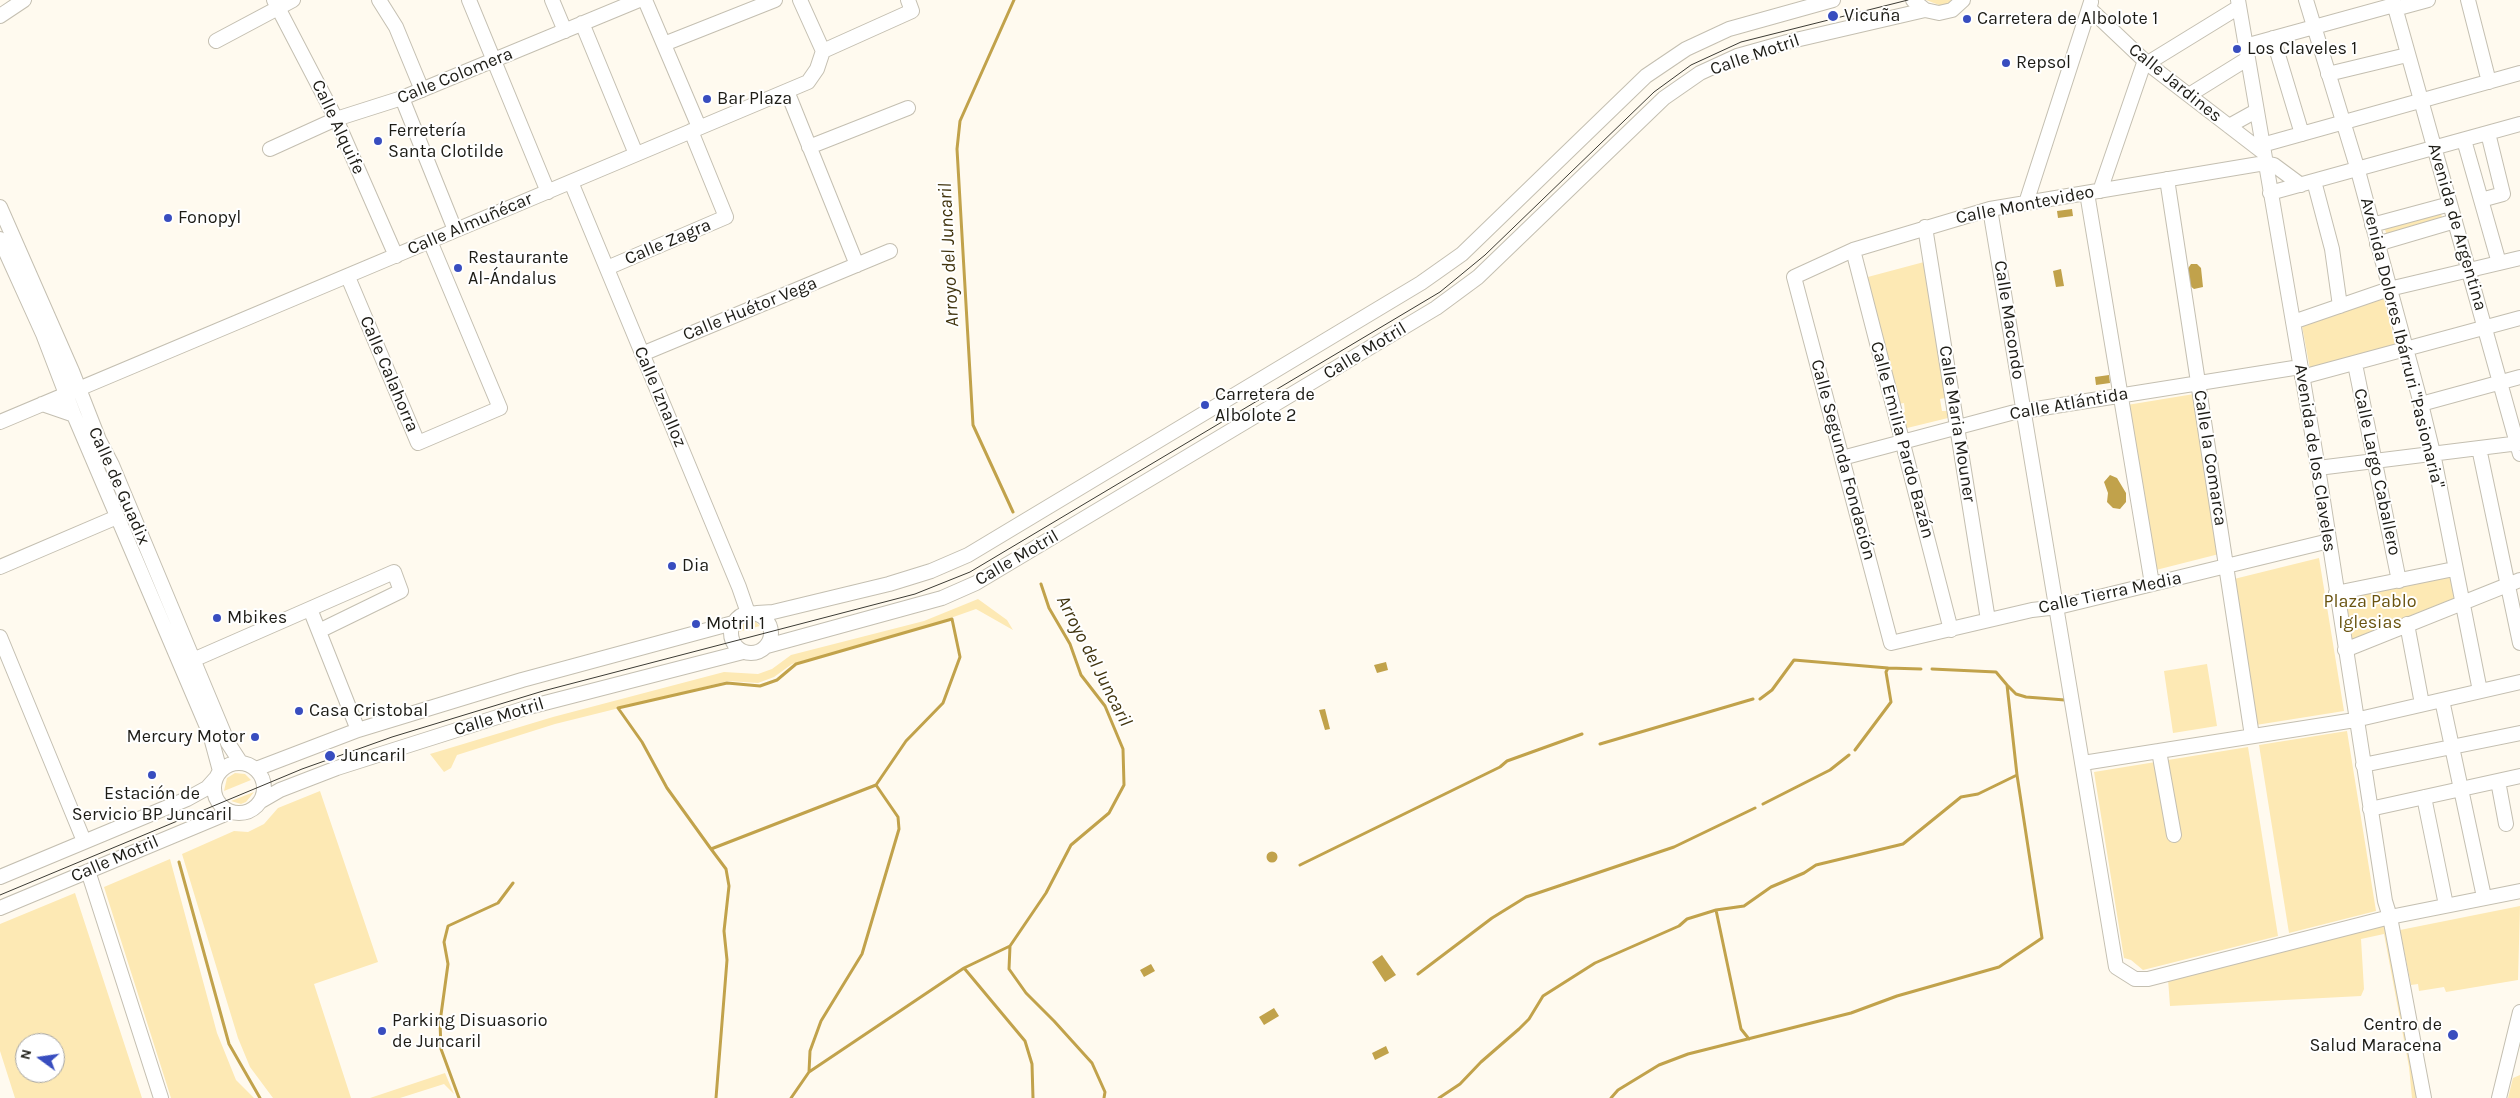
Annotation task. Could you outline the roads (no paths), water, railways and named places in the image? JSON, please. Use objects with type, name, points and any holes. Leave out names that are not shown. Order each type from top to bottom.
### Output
[{"type":"street","points":[[0,16],[24,0]]},
{"type":"street","points":[[216,42],[276,4],[293,0]]},
{"type":"street","points":[[379,0],[396,27],[422,90]]},
{"type":"street","points":[[469,0],[548,192]]},
{"type":"street","points":[[552,0],[565,30]]},
{"type":"street","name":"Calle Colomera","points":[[270,149],[336,119],[402,98],[639,0]]},
{"type":"street","points":[[645,0],[664,44],[695,129]]},
{"type":"street","points":[[664,44],[774,0]]},
{"type":"street","points":[[800,0],[823,51],[912,11],[908,0]]},
{"type":"street","name":"Calle Motril","points":[[752,613],[773,612],[889,584],[968,555],[1421,283],[1462,254],[1646,76],[1686,49],[1729,29],[1833,0]]},
{"type":"street","points":[[1913,0],[1925,10]]},
{"type":"street","name":"Avenida Dolores Ibárruri \"Pasionaria\"","points":[[2306,0],[2357,167],[2421,404],[2433,453],[2454,569],[2480,691]]},
{"type":"street","points":[[2189,96],[2246,52],[2273,38],[2394,5],[2428,0]]},
{"type":"street","points":[[2468,0],[2489,82]]},
{"type":"street","name":"Calle Motril","points":[[767,646],[942,598],[976,583],[1436,308],[1478,278],[1664,98],[1700,73],[1737,56],[1787,42],[1925,10],[1932,13],[1947,12],[1964,1]]},
{"type":"street","name":"Calle Alquife","points":[[276,4],[336,119],[396,256]]},
{"type":"street","points":[[2026,203],[2090,4]]},
{"type":"street","name":"Calle Jardines","points":[[2090,4],[2147,63],[2264,154],[2274,166],[2307,183]]},
{"type":"street","points":[[2152,584],[2120,396],[2093,192],[2143,66],[2238,4]]},
{"type":"street","name":"Avenida de los Claveles","points":[[2238,4],[2318,468],[2355,720],[2385,901],[2390,917],[2424,1098]]},
{"type":"street","name":"Avenida de Argentina","points":[[2394,5],[2519,446]]},
{"type":"street","points":[[582,23],[636,154]]},
{"type":"street","points":[[2273,38],[2302,134]]},
{"type":"street","name":"Calle Almuñécar","points":[[0,422],[808,82],[817,69],[823,51]]},
{"type":"street","points":[[2328,74],[2407,54]]},
{"type":"street","name":"Calle Montevideo","points":[[1794,277],[1853,250],[1925,227],[1990,209],[2167,179],[2264,154],[2302,134],[2520,73]]},
{"type":"street","points":[[787,91],[857,265]]},
{"type":"street","points":[[402,98],[456,230]]},
{"type":"street","points":[[809,147],[908,108]]},
{"type":"street","points":[[2229,126],[2256,111]]},
{"type":"street","points":[[2270,193],[2357,167],[2520,124]]},
{"type":"street","name":"Calle Zagra","points":[[607,268],[726,217],[695,129]]},
{"type":"street","points":[[2481,200],[2503,194],[2488,133]]},
{"type":"street","points":[[2464,140],[2499,263]]},
{"type":"street","name":"Calle la Comarca","points":[[2167,179],[2252,736]]},
{"type":"street","name":"Calle Iznalloz","points":[[571,182],[739,587],[752,613]]},
{"type":"street","points":[[2307,183],[2332,249],[2340,306]]},
{"type":"street","points":[[2372,225],[2450,204]]},
{"type":"street","name":"Calle de Guadix","points":[[0,207],[72,371],[74,415],[210,734],[218,775]]},
{"type":"street","name":"Calle Macondo","points":[[1990,209],[2058,608],[2116,967],[2140,980],[2390,917]]},
{"type":"street","points":[[2377,244],[2455,222]]},
{"type":"street","name":"Calle Maria Mouner","points":[[1925,227],[1988,620]]},
{"type":"street","name":"Calle de Guadix","points":[[0,240],[72,391],[112,465],[228,743],[241,763]]},
{"type":"street","name":"Calle Calahorra","points":[[348,277],[418,443],[500,408],[430,242]]},
{"type":"street","name":"Calle Emilia Pardo Bazán","points":[[1853,250],[1951,630]]},
{"type":"street","name":"Calle Huétor Vega","points":[[642,354],[890,251]]},
{"type":"street","points":[[2293,322],[2389,289],[2520,258]]},
{"type":"street","name":"Calle Segunda Fondación","points":[[1794,277],[1891,643]]},
{"type":"street","name":"Calle Atlántida","points":[[1842,458],[2024,411],[2198,383],[2355,364],[2520,318]]},
{"type":"street","name":"Calle Largo Caballero","points":[[2355,364],[2376,460],[2399,581]]},
{"type":"street","points":[[72,371],[99,380]]},
{"type":"street","points":[[2421,404],[2520,377]]},
{"type":"street","points":[[42,404],[74,415]]},
{"type":"street","points":[[2318,468],[2433,453],[2519,446]]},
{"type":"street","points":[[2479,448],[2514,582],[2520,643]]},
{"type":"street","points":[[0,567],[117,517]]},
{"type":"street","name":"Calle Tierra Media","points":[[1891,643],[2032,610],[2058,608],[2329,541]]},
{"type":"street","points":[[2336,593],[2454,569]]},
{"type":"street","points":[[193,660],[394,572],[401,591],[320,631]]},
{"type":"street","points":[[2345,650],[2514,582]]},
{"type":"street","points":[[310,609],[358,730]]},
{"type":"street","points":[[752,613],[764,617],[770,624],[770,639],[767,646],[755,653],[743,652],[736,647],[731,638],[733,623],[736,618],[752,613]]},
{"type":"street","name":"Calle Motril","points":[[256,769],[358,730],[522,680],[733,623]]},
{"type":"street","points":[[2408,624],[2422,704]]},
{"type":"street","points":[[0,637],[84,841]]},
{"type":"street","name":"Calle Motril","points":[[261,801],[280,790],[346,765],[529,707],[743,652]]},
{"type":"street","points":[[2083,763],[2355,720],[2520,682]]},
{"type":"street","points":[[2442,700],[2484,898]]},
{"type":"street","points":[[2363,765],[2520,733]]},
{"type":"street","points":[[2159,751],[2174,835]]},
{"type":"street","points":[[241,763],[256,769],[264,782],[261,801],[247,812],[230,812],[217,801],[214,789],[218,775],[228,765],[241,763]]},
{"type":"street","name":"Calle Motril","points":[[0,877],[187,800],[206,788],[218,775]]},
{"type":"street","points":[[2370,809],[2520,776]]},
{"type":"street","points":[[2498,781],[2506,824]]},
{"type":"street","points":[[2424,797],[2446,905]]},
{"type":"street","name":"Calle Motril","points":[[0,908],[230,812]]},
{"type":"street","points":[[88,871],[161,1098]]},
{"type":"street","points":[[2390,917],[2520,891]]},
{"type":"street","points":[[2499,1098],[2520,1012]]},
{"type":"waterway","name":"Arroyo del Juncaril","points":[[1013,512],[973,425],[957,149],[960,121],[1014,0]]},
{"type":"waterway","name":"Arroyo del Juncaril","points":[[1041,584],[1049,608],[1070,644],[1081,675],[1105,706],[1123,749],[1124,785],[1109,813],[1071,845],[1046,893],[1010,946],[1009,969],[1026,993],[1092,1063],[1105,1092],[1104,1098]]},
{"type":"waterway","points":[[711,849],[876,785],[906,741],[943,703],[960,657],[952,619],[796,664],[777,680],[760,686],[727,683],[618,708],[642,742],[667,788],[711,849],[726,869],[729,886],[724,931],[727,960],[716,1098]]},
{"type":"waterway","points":[[1760,699],[1772,690],[1794,660],[1888,668]]},
{"type":"waterway","points":[[1855,750],[1891,702],[1886,672],[1888,668],[1921,669]]},
{"type":"waterway","points":[[1932,669],[1996,672],[2007,685]]},
{"type":"waterway","points":[[1611,1098],[1618,1090],[1659,1065],[1688,1054],[1851,1013],[1897,996],[1999,967],[2042,938],[2017,775],[2007,685],[2016,694],[2026,697],[2065,700]]},
{"type":"waterway","points":[[1600,744],[1753,699]]},
{"type":"waterway","points":[[1300,865],[1500,767],[1507,761],[1582,734]]},
{"type":"waterway","points":[[1763,804],[1830,770],[1849,755]]},
{"type":"waterway","points":[[1749,1039],[1741,1029],[1716,910],[1744,906],[1771,887],[1804,873],[1816,865],[1903,844],[1961,797],[1978,794],[2017,775]]},
{"type":"waterway","points":[[809,1072],[810,1051],[821,1021],[862,954],[899,829],[898,817],[876,785]]},
{"type":"waterway","points":[[1418,974],[1492,918],[1526,897],[1674,847],[1755,808]]},
{"type":"waterway","points":[[179,862],[229,1044],[260,1098]]},
{"type":"waterway","points":[[459,1098],[441,1049],[440,1022],[448,964],[444,942],[448,926],[498,903],[513,883]]},
{"type":"waterway","points":[[1439,1098],[1460,1084],[1481,1062],[1519,1029],[1529,1019],[1543,996],[1595,963],[1679,926],[1687,919],[1716,910]]},
{"type":"waterway","points":[[791,1098],[809,1072],[964,968],[1010,946]]},
{"type":"waterway","points":[[964,968],[1025,1041],[1032,1064],[1033,1098]]},
{"type":"tram line","points":[[0,895],[302,769],[392,737],[543,691],[915,594],[970,572],[1440,292],[1485,255],[1654,92],[1691,65],[1741,42],[1908,0]]},
{"type":"place","name":"Vicuña","points":[[1833,16]]},
{"type":"place","name":"Carretera de Albolote 1","points":[[1967,19]]},
{"type":"place","name":"Los Claveles 1","points":[[2237,49]]},
{"type":"place","name":"Repsol","points":[[2006,63]]},
{"type":"place","name":"Bar Plaza","points":[[707,99]]},
{"type":"place","name":"Ferretería Santa Clotilde","points":[[378,141]]},
{"type":"place","name":"Fonopyl","points":[[168,218]]},
{"type":"place","name":"Restaurante Al-Ándalus","points":[[458,268]]},
{"type":"place","name":"Carretera de Albolote 2","points":[[1205,405]]},
{"type":"place","name":"Dia","points":[[672,566]]},
{"type":"place","name":"Mbikes","points":[[217,618]]},
{"type":"place","name":"Motril 1","points":[[696,624]]},
{"type":"place","name":"Casa Cristobal","points":[[299,711]]},
{"type":"place","name":"Mercury Motor","points":[[255,737]]},
{"type":"place","name":"Juncaril","points":[[330,756]]},
{"type":"place","name":"Estación de Servicio BP Juncaril","points":[[152,775]]},
{"type":"place","name":"Parking Disuasorio de Juncaril","points":[[382,1031]]},
{"type":"place","name":"Centro de Salud Maracena","points":[[2453,1035]]},
{"type":"park label","name":"Plaza Pablo Iglesias","points":[[2370,612]]}]
